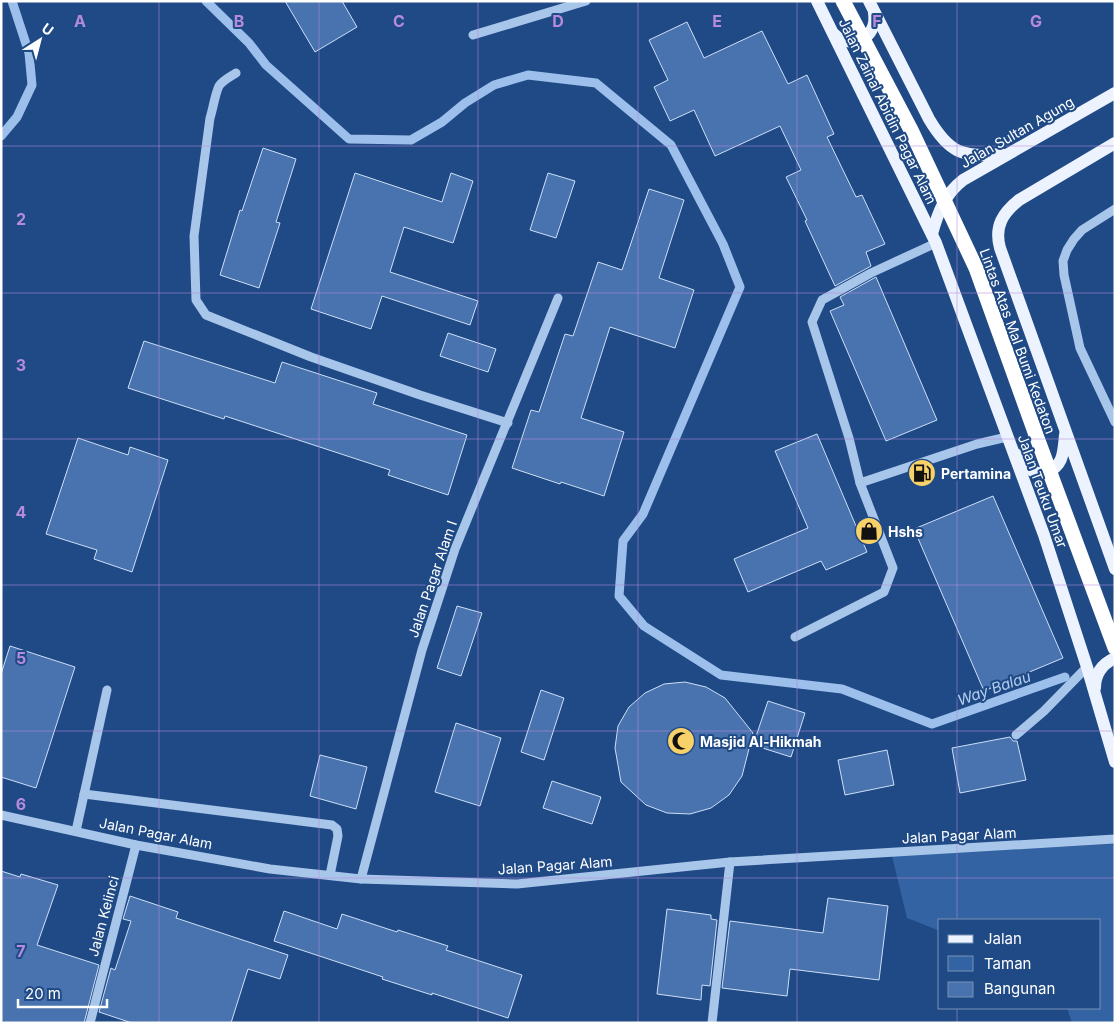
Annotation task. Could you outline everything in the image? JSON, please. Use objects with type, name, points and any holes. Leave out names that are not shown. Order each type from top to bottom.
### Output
[{"type":"highway","name":"Lintas Atas Mal Bumi Kedaton","points":[[842,1],[910,130],[976,268],[1115,648]]},
{"type":"main road","name":"Jalan Zainal Abidin Pagar Alam","points":[[818,1],[934,239]]},
{"type":"main road","points":[[833,34],[846,41],[856,42],[865,38],[872,30],[875,20],[872,6]]},
{"type":"main road","points":[[872,6],[928,120],[943,140],[953,149],[970,155],[1008,154]]},
{"type":"main road","name":"Jalan Sultan Agung","points":[[934,239],[940,209],[956,185],[969,175],[1115,93]]},
{"type":"main road","points":[[1115,144],[1024,196],[1009,208],[1000,222],[997,232],[1000,248],[1065,430],[1109,538],[1115,569]]},
{"type":"main road","name":"Jalan Teuku Umar","points":[[934,239],[1044,535],[1087,667],[1115,762]]},
{"type":"main road","points":[[1008,440],[1024,464],[1037,474],[1046,474],[1059,464],[1062,456],[1065,430]]},
{"type":"main road","points":[[1095,693],[1097,674],[1106,663],[1115,658]]},
{"type":"street","points":[[473,35],[586,1]]},
{"type":"street","points":[[236,74],[228,78],[220,86],[210,118],[194,236],[196,300],[206,315],[311,357],[508,424]]},
{"type":"street","points":[[1115,209],[1082,230],[1067,250],[1063,261],[1064,275],[1080,348],[1115,422]]},
{"type":"street","points":[[795,637],[884,592],[893,568],[860,483],[849,438],[812,322],[822,300],[934,239]]},
{"type":"street","name":"Jalan Pagar Alam I","points":[[361,879],[422,650],[455,549],[508,424],[558,298]]},
{"type":"street","points":[[860,483],[977,444],[1008,440]]},
{"type":"street","points":[[1016,735],[1044,711],[1087,667]]},
{"type":"street","points":[[76,831],[107,690]]},
{"type":"street","points":[[84,794],[332,825],[338,829],[338,836],[330,875]]},
{"type":"street","name":"Jalan Pagar Alam","points":[[1,815],[136,845],[270,869],[361,879],[517,884],[730,862],[1115,839]]},
{"type":"street","name":"Jalan Kelinci","points":[[90,1023],[136,845]]},
{"type":"street","points":[[712,1023],[730,862]]},
{"type":"green space","points":[[1113,844],[1115,850],[1115,1023],[1072,1023],[1067,1009],[1101,1009],[1101,919],[938,919],[938,930],[907,918],[892,856]]},
{"type":"building","points":[[285,1],[342,1],[357,27],[315,52]]},
{"type":"building","points":[[687,22],[704,58],[762,31],[788,84],[807,75],[834,134],[827,137],[856,197],[862,195],[885,244],[866,252],[871,266],[835,286],[805,221],[807,220],[786,177],[801,170],[780,126],[715,156],[694,110],[670,121],[654,87],[668,80],[649,40]]},
{"type":"building","points":[[263,148],[296,159],[276,222],[280,223],[259,288],[220,275],[240,210],[242,211]]},
{"type":"building","points":[[355,173],[442,202],[451,173],[473,181],[453,243],[404,227],[390,272],[478,301],[470,325],[382,296],[371,329],[311,309]]},
{"type":"building","points":[[548,173],[575,181],[556,238],[530,230]]},
{"type":"building","points":[[649,189],[684,200],[659,278],[694,290],[675,348],[610,327],[581,418],[624,432],[604,496],[512,468],[531,410],[539,412],[565,334],[573,336],[598,262],[622,270]]},
{"type":"building","points":[[876,277],[937,420],[886,441],[830,311],[844,305],[840,297]]},
{"type":"building","points":[[448,333],[496,349],[488,372],[440,356]]},
{"type":"building","points":[[144,341],[275,383],[282,362],[377,393],[373,404],[467,435],[448,495],[388,475],[390,470],[225,416],[224,419],[128,388]]},
{"type":"building","points":[[817,434],[867,552],[826,570],[821,561],[748,592],[734,559],[808,528],[775,451]]},
{"type":"building","points":[[78,438],[128,455],[130,447],[168,460],[132,572],[94,559],[97,550],[46,534]]},
{"type":"building","points":[[993,496],[1063,658],[984,691],[914,529]]},
{"type":"building","points":[[457,606],[482,613],[461,676],[437,668]]},
{"type":"building","points":[[10,646],[75,667],[36,788],[1,777],[1,674]]},
{"type":"building","name":"Masjid Al-Hikmah","points":[[685,682],[706,687],[725,698],[753,733],[742,776],[729,795],[711,808],[690,814],[667,813],[646,805],[621,782],[615,748],[618,726],[629,707],[645,693],[664,684]]},
{"type":"building","points":[[541,690],[564,698],[544,760],[521,752]]},
{"type":"building","points":[[768,701],[805,713],[791,757],[753,745]]},
{"type":"building","points":[[456,723],[501,738],[480,806],[435,792]]},
{"type":"building","points":[[1010,737],[1013,741],[1017,741],[1026,780],[960,793],[952,748]]},
{"type":"building","points":[[887,750],[894,785],[845,795],[838,760]]},
{"type":"building","points":[[320,755],[367,767],[356,809],[310,796]]},
{"type":"building","points":[[552,781],[601,797],[592,824],[543,808]]},
{"type":"building","points":[[1,871],[20,877],[21,874],[58,885],[37,945],[99,965],[84,1023],[1,1023]]},
{"type":"building","points":[[130,896],[178,912],[176,918],[288,955],[280,979],[248,969],[231,1023],[132,1023],[99,1012],[111,968],[115,970],[131,921],[123,919]]},
{"type":"building","points":[[828,898],[888,906],[879,980],[790,969],[787,996],[722,988],[730,921],[823,933]]},
{"type":"building","points":[[667,909],[711,915],[711,919],[717,920],[710,986],[702,985],[701,1000],[657,994]]},
{"type":"building","points":[[284,911],[337,929],[342,914],[448,946],[446,950],[522,975],[508,1018],[382,979],[383,977],[274,941]]},
{"type":"waterway","points":[[1,136],[17,117],[32,85],[29,53],[12,1]]},
{"type":"waterway","name":"Way Balau","points":[[206,1],[249,43],[266,65],[349,139],[411,140],[442,122],[465,103],[494,85],[528,75],[596,83],[671,145],[723,244],[740,287],[643,514],[623,541],[619,596],[644,626],[721,675],[842,689],[932,724],[1065,677]]},
{"type":"place","name":"Pertamina","points":[[922,473]]},
{"type":"place","name":"Hshs","points":[[869,531]]},
{"type":"place","name":"Masjid Al-Hikmah","points":[[681,741]]}]
